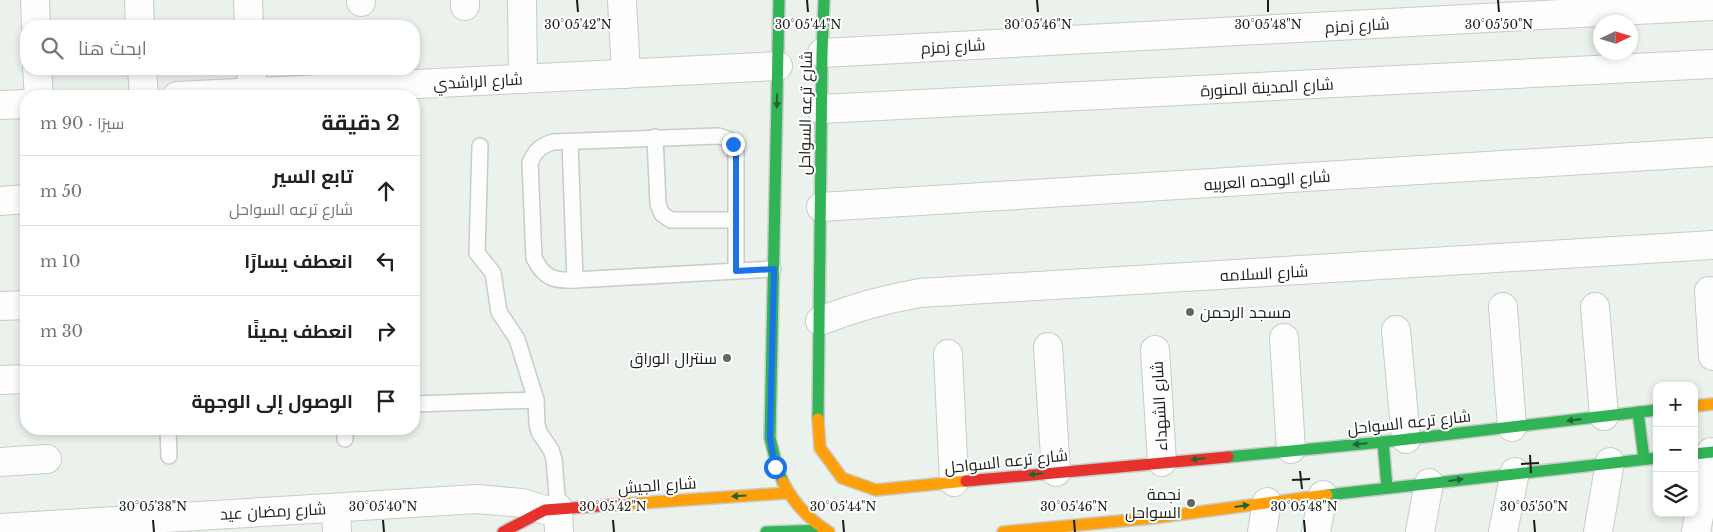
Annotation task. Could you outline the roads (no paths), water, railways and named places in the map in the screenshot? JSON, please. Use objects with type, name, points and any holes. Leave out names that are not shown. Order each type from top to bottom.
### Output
[{"type":"main road","name":"شارع ترعه السواحل","points":[[780,0],[770,438],[775,467],[788,493],[810,520],[827,531]]},
{"type":"main road","name":"شارع ترعه السواحل","points":[[824,0],[818,412],[820,448],[842,478],[876,490],[1395,440],[1653,410]]},
{"type":"main road","points":[[1698,406],[1713,404]]},
{"type":"main road","points":[[1638,412],[1644,459]]},
{"type":"main road","points":[[1387,488],[1395,440]]},
{"type":"main road","points":[[1002,532],[1153,525],[1267,502],[1515,472],[1653,458]]},
{"type":"main road","name":"شارع الجيش","points":[[504,532],[554,517],[788,493]]},
{"type":"main road","points":[[766,532],[827,531]]},
{"type":"street","points":[[35,0],[36,20]]},
{"type":"street","points":[[138,0],[140,20]]},
{"type":"street","points":[[248,0],[249,20]]},
{"type":"street","points":[[522,0],[523,79]]},
{"type":"street","points":[[622,0],[626,74]]},
{"type":"street","name":"شارع زمزم","points":[[822,53],[1701,4]]},
{"type":"street","name":"شارع المدينة المنورة","points":[[821,109],[1713,64]]},
{"type":"street","name":"شارع الراشدي","points":[[207,90],[252,81],[523,79],[778,66]]},
{"type":"street","points":[[37,75],[38,90]]},
{"type":"street","points":[[142,75],[144,90]]},
{"type":"street","points":[[0,105],[20,104]]},
{"type":"street","name":"شارع الوحده العربيه","points":[[820,207],[1713,152]]},
{"type":"street","points":[[0,201],[20,199]]},
{"type":"street","name":"شارع السلامه","points":[[820,320],[852,308],[920,293],[1713,246]]},
{"type":"street","points":[[1710,292],[1713,356]]},
{"type":"street","points":[[0,306],[20,305]]},
{"type":"street","points":[[1503,307],[1512,427]]},
{"type":"street","points":[[1594,307],[1604,416]]},
{"type":"street","points":[[1395,440],[1396,330]]},
{"type":"street","points":[[1284,338],[1291,449]]},
{"type":"street","points":[[1048,348],[1056,472]]},
{"type":"street","name":"شارع الشهداء","points":[[1155,350],[1162,462]]},
{"type":"street","points":[[948,354],[954,482]]},
{"type":"street","points":[[0,380],[20,378]]},
{"type":"street","points":[[1696,532],[1706,453]]},
{"type":"street","points":[[0,462],[47,459]]},
{"type":"street","points":[[1598,532],[1610,462]]},
{"type":"street","points":[[1503,532],[1515,472]]},
{"type":"street","points":[[1420,532],[1429,483]]},
{"type":"street","points":[[1316,532],[1322,495]]},
{"type":"street","name":"شارع رمضان عيد","points":[[0,528],[70,528],[336,520],[477,499],[522,503],[554,517]]},
{"type":"street","points":[[1262,532],[1267,502]]},
{"type":"lane","points":[[736,271],[736,152],[733,144],[727,138],[718,136],[553,142],[542,145],[534,153],[530,163],[534,258],[539,270],[549,277],[561,281],[774,269]]},
{"type":"lane","points":[[655,138],[658,204],[662,214],[671,220],[736,220]]},
{"type":"lane","points":[[570,142],[575,280]]},
{"type":"lane","points":[[480,146],[477,253],[493,273],[499,312],[517,339],[536,400],[536,424],[551,450],[554,460],[554,517]]},
{"type":"lane","points":[[420,404],[536,400]]},
{"type":"lane","points":[[168,435],[169,456]]},
{"type":"place","name":"مسجد الرحمن","points":[[1190,312]]},
{"type":"place","name":"سنترال الوراق","points":[[727,358]]},
{"type":"place","name":"نجمة السواحل","points":[[1191,503]]}]
